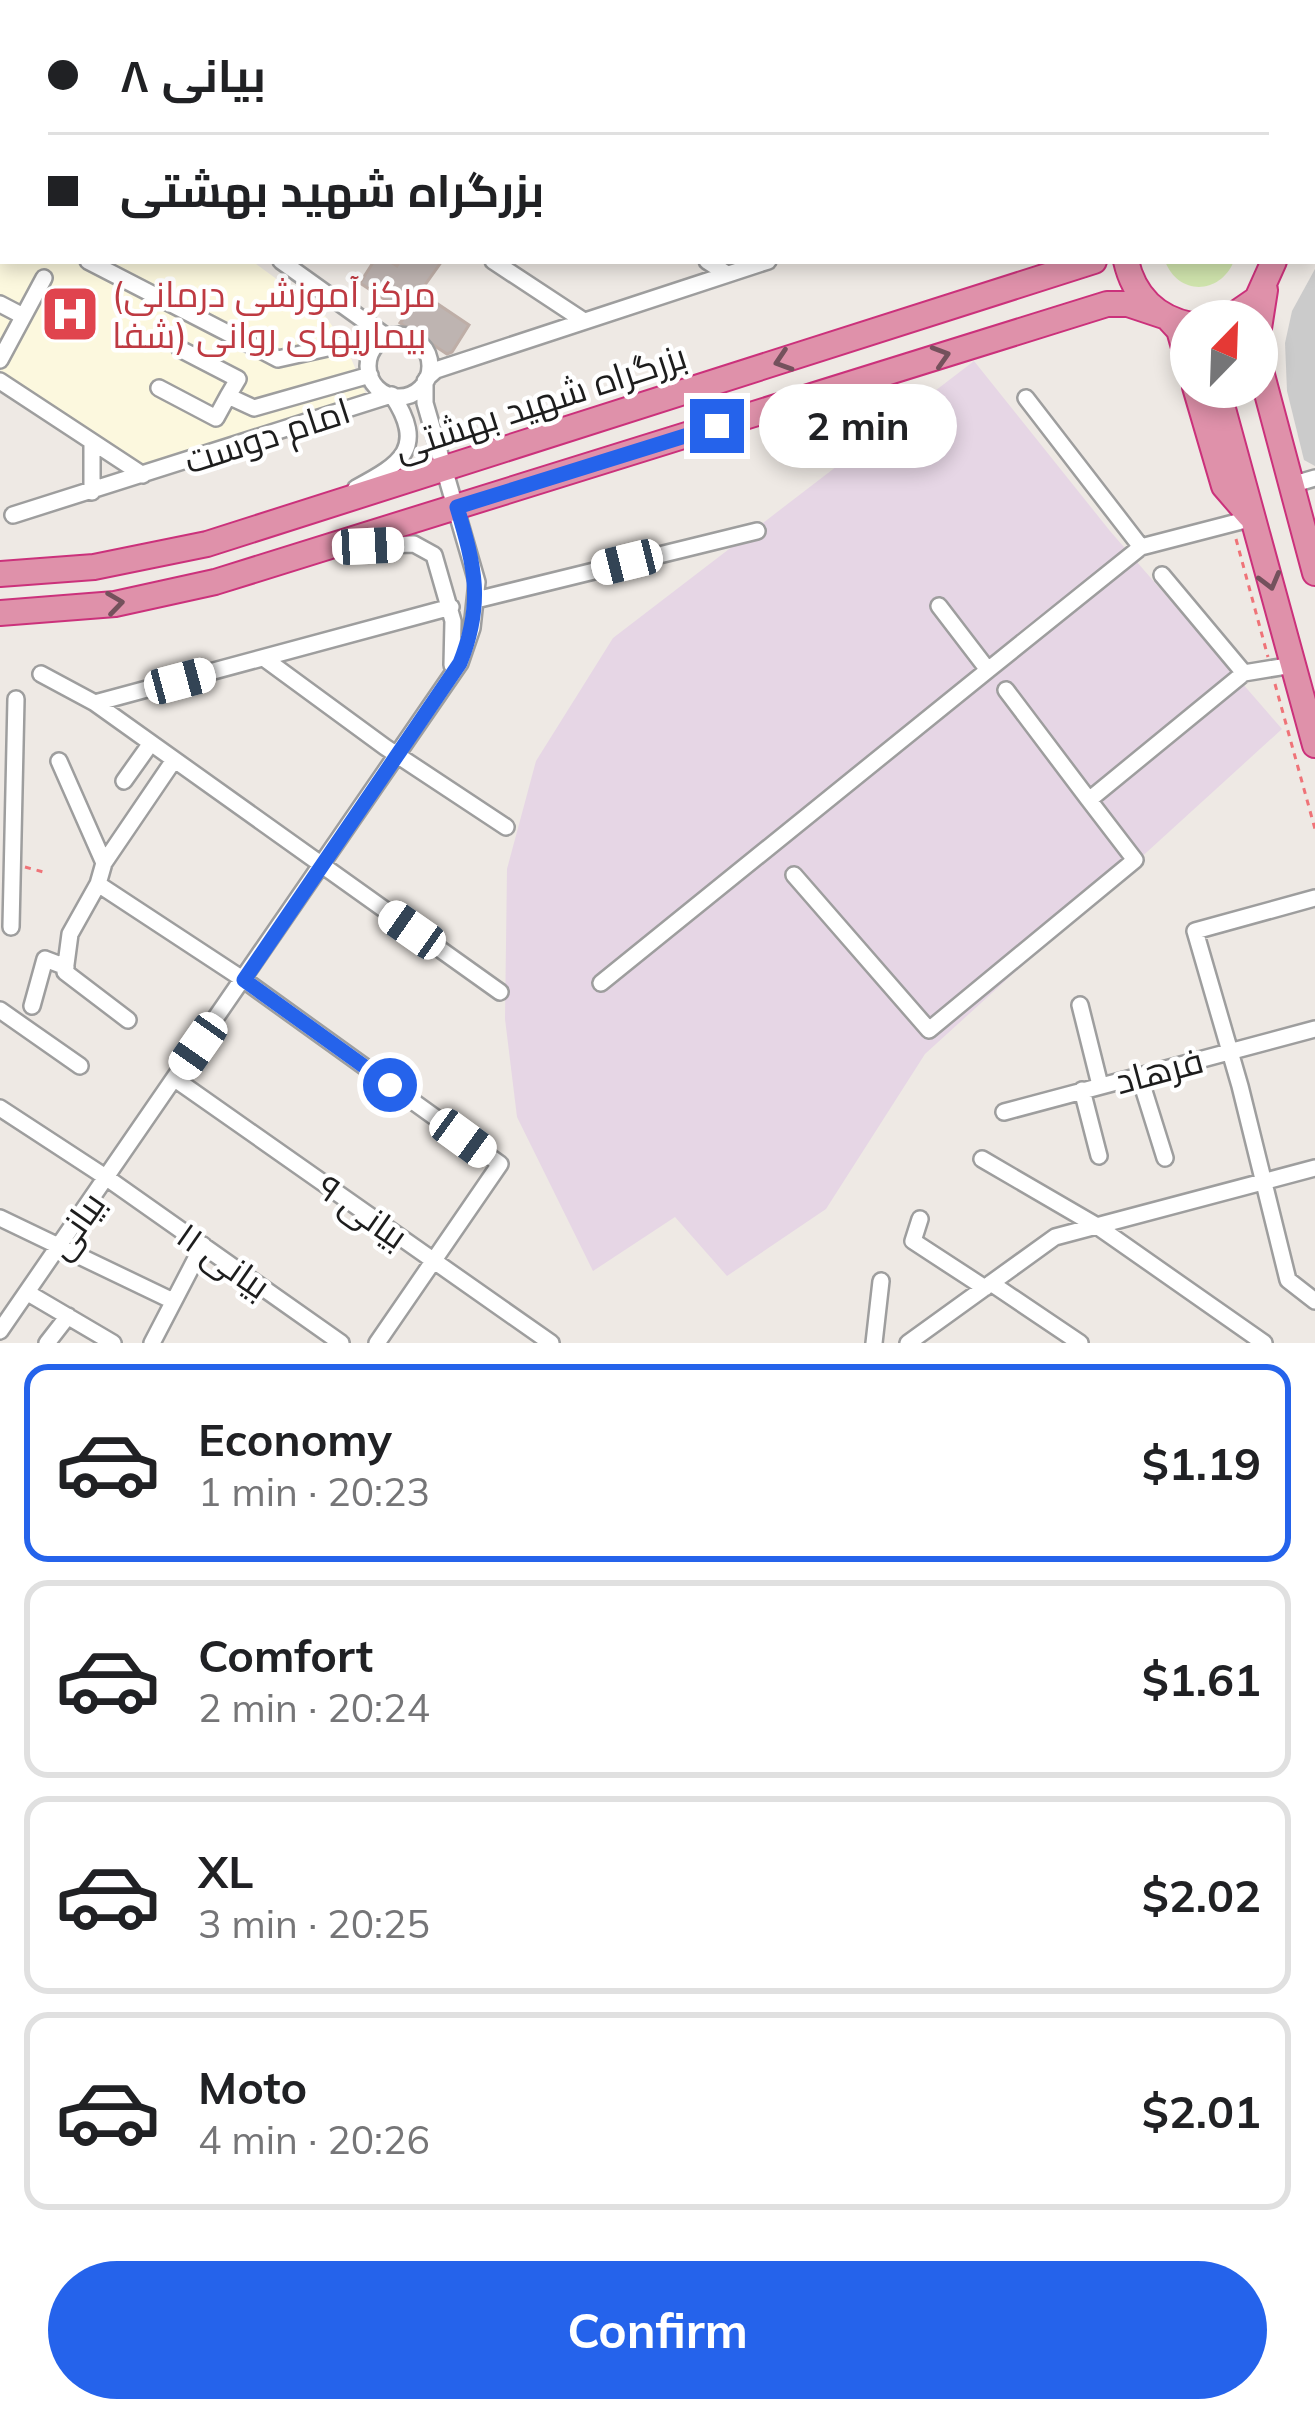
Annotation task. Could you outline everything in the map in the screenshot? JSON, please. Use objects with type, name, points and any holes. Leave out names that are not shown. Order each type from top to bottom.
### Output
[{"type":"highway","name":"بزرگراه شهید بهشتی","points":[[0,574],[94,567],[198,546],[1085,264]]},
{"type":"highway","points":[[1127,264],[1140,295],[1170,317]]},
{"type":"highway","points":[[1253,300],[1272,273]]},
{"type":"highway","name":"بزرگراه شهید بهشتی","points":[[0,613],[96,606],[209,584],[1107,304],[1129,304],[1170,319]]},
{"type":"highway","points":[[1201,408],[1224,486],[1242,521]]},
{"type":"highway","points":[[1221,408],[1242,521],[1282,667],[1315,745]]},
{"type":"highway","points":[[1276,408],[1303,482],[1315,572]]},
{"type":"highway","points":[[198,546],[209,584]]},
{"type":"street","points":[[94,264],[278,359],[402,335],[441,354],[469,359]]},
{"type":"street","points":[[285,264],[381,342]]},
{"type":"street","points":[[497,264],[584,322]]},
{"type":"street","points":[[712,264],[727,274]]},
{"type":"street","points":[[381,342],[369,360],[376,386],[391,395],[410,394],[436,370],[759,264]]},
{"type":"street","points":[[0,360],[44,278]]},
{"type":"street","points":[[0,304],[23,316]]},
{"type":"street","points":[[416,340],[429,358],[423,397],[475,570],[476,600],[757,531]]},
{"type":"street","points":[[159,388],[216,418],[238,379],[180,349]]},
{"type":"street","points":[[228,396],[254,408],[370,375]]},
{"type":"street","points":[[0,381],[143,475]]},
{"type":"street","points":[[315,510],[403,458],[406,435],[391,395]]},
{"type":"street","name":"امام دوست","points":[[14,514],[391,395]]},
{"type":"street","points":[[1027,398],[1141,547]]},
{"type":"street","points":[[92,442],[92,492]]},
{"type":"street","points":[[601,983],[1141,547],[1242,521]]},
{"type":"street","points":[[327,548],[422,546],[439,562],[455,643],[450,680]]},
{"type":"street","points":[[1162,575],[1244,674]]},
{"type":"street","name":"بیانی","points":[[0,1331],[6,1311],[28,1293],[450,680],[468,643],[476,600]]},
{"type":"street","points":[[939,606],[988,670]]},
{"type":"street","points":[[95,703],[451,607]]},
{"type":"street","points":[[265,658],[506,827]]},
{"type":"street","points":[[1089,800],[1244,674],[1282,667]]},
{"type":"street","points":[[40,674],[95,703],[500,992]]},
{"type":"street","points":[[794,875],[929,1030],[1136,860],[1006,690]]},
{"type":"street","points":[[11,927],[6,784],[16,699]]},
{"type":"street","points":[[124,781],[151,743]]},
{"type":"street","points":[[128,1020],[65,972],[70,934],[98,884],[104,863],[174,760]]},
{"type":"street","points":[[58,761],[104,863]]},
{"type":"street","points":[[98,884],[244,980],[500,1164],[377,1343]]},
{"type":"street","points":[[1315,898],[1195,931],[1288,1280],[1315,1301]]},
{"type":"street","points":[[32,1006],[45,959],[66,967]]},
{"type":"street","points":[[1080,1005],[1100,1085]]},
{"type":"street","points":[[0,1010],[80,1066]]},
{"type":"street","name":"فرهاد","points":[[1004,1112],[1315,1028]]},
{"type":"street","points":[[1139,1075],[1165,1158]]},
{"type":"street","name":"بیانی ۹","points":[[175,1079],[551,1343]]},
{"type":"street","points":[[1082,1090],[1100,1156]]},
{"type":"street","name":"بیانی ۱۱","points":[[0,1108],[341,1343]]},
{"type":"street","points":[[982,1159],[1097,1226],[1264,1343]]},
{"type":"street","points":[[908,1343],[1055,1237],[1315,1168]]},
{"type":"street","points":[[0,1218],[173,1301]]},
{"type":"street","points":[[920,1219],[913,1240],[1081,1343]]},
{"type":"street","points":[[152,1343],[203,1245]]},
{"type":"street","points":[[874,1343],[881,1281]]},
{"type":"street","points":[[28,1293],[113,1343]]},
{"type":"street","points":[[47,1343],[68,1316]]},
{"type":"path","points":[[1242,521],[1282,667],[1315,829]]},
{"type":"path","points":[[12,864],[47,873]]},
{"type":"shaded area","name":"(مرکز آموزشی درمانی بیماریهای روانی (شفا","points":[[0,264],[256,264],[323,313],[345,344],[368,399],[143,467],[0,370]]},
{"type":"shaded area","points":[[1315,269],[1315,466],[1304,460],[1287,391],[1285,343],[1292,311]]},
{"type":"shaded area","points":[[974,361],[1110,531],[1282,729],[925,1054],[826,1209],[727,1276],[675,1217],[593,1271],[517,1117],[505,1019],[507,869],[536,761],[613,638]]},
{"type":"green space","points":[[1167,264],[1232,264],[1219,280],[1199,287],[1179,281]]},
{"type":"building","points":[[372,264],[440,264],[420,292],[469,325],[447,354],[400,323],[407,314],[360,283]]},
{"type":"place","name":"(مرکز آموزشی درمانی بیماریهای روانی (شفا","points":[[70,314]]},
{"type":"route","points":[[390,1085],[244,980],[460,663],[472,628],[477,582],[457,507],[717,426]]}]
